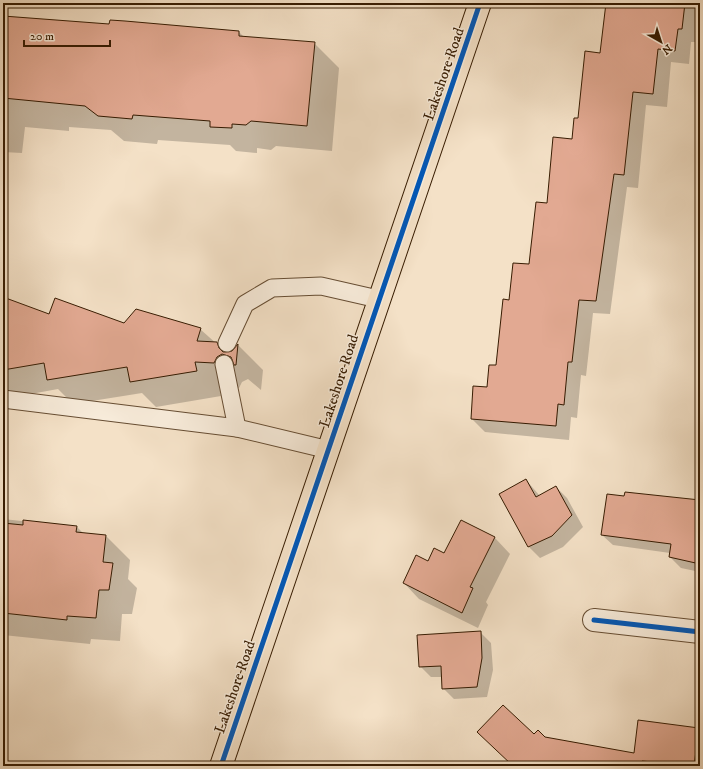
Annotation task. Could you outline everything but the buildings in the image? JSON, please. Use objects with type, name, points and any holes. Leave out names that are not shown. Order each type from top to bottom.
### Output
[{"type":"main road","name":"Lakeshore Road","points":[[220,766],[329,450],[378,299],[480,3]]},
{"type":"street","points":[[594,620],[700,632]]},
{"type":"lane","points":[[227,343],[246,304],[272,288],[321,286],[378,299]]},
{"type":"lane","points":[[224,364],[237,428]]},
{"type":"lane","points":[[3,399],[237,428],[329,450]]},
{"type":"cycle path","points":[[221,766],[480,3]]},
{"type":"cycle path","points":[[594,620],[700,632]]}]
